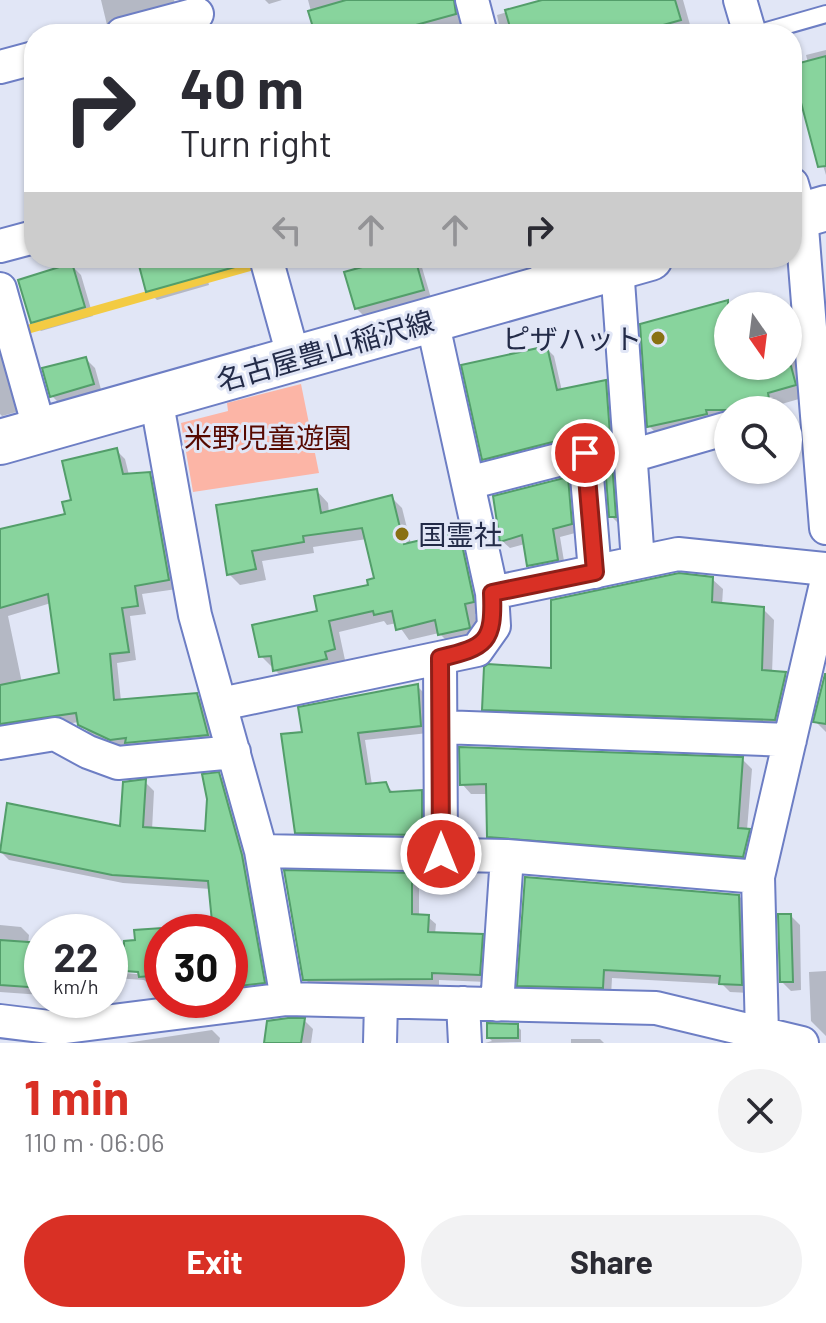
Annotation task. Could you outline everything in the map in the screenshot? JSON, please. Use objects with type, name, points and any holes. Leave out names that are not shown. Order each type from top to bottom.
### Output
[{"type":"main road","name":"名古屋豊山稲沢線","points":[[20,436],[432,320],[549,272],[586,268]]},
{"type":"street","points":[[472,0],[478,24]]},
{"type":"street","points":[[740,0],[747,24]]},
{"type":"street","points":[[164,24],[198,16]]},
{"type":"street","points":[[0,67],[24,61]]},
{"type":"street","points":[[803,206],[802,407],[826,528]]},
{"type":"street","points":[[0,246],[24,240]]},
{"type":"street","points":[[269,268],[294,359]]},
{"type":"street","points":[[633,268],[631,456],[638,562]]},
{"type":"street","points":[[0,289],[20,436]]},
{"type":"street","points":[[221,704],[477,650],[487,639],[494,626],[492,593],[432,320]]},
{"type":"street","points":[[156,398],[195,615],[261,851],[287,999]]},
{"type":"street","points":[[631,456],[714,432]]},
{"type":"street","points":[[468,483],[585,453],[595,572]]},
{"type":"street","points":[[492,593],[678,554],[826,569]]},
{"type":"street","points":[[762,1034],[758,877],[826,584]]},
{"type":"street","points":[[440,658],[441,854]]},
{"type":"street","points":[[441,727],[790,740]]},
{"type":"street","points":[[0,743],[55,734],[88,752],[118,763],[234,752]]},
{"type":"street","points":[[261,851],[507,856],[758,877]]},
{"type":"street","points":[[497,1005],[507,856]]},
{"type":"street","points":[[0,1021],[56,1035],[287,999],[656,1008],[703,1031],[762,1034],[802,1043]]},
{"type":"street","points":[[380,1043],[381,1002]]},
{"type":"street","points":[[463,1003],[465,1043]]},
{"type":"lane","points":[[791,24],[826,14]]},
{"type":"green space","name":"米野児童遊園","points":[[301,384],[319,473],[193,492],[181,423],[228,411],[227,403]]},
{"type":"building","points":[[346,0],[454,0],[456,14],[420,24],[312,24],[308,11]]},
{"type":"building","points":[[542,0],[675,0],[681,20],[667,24],[509,24],[505,10]]},
{"type":"building","points":[[826,56],[826,166],[818,167],[802,106],[802,62]]},
{"type":"building","points":[[56,268],[73,268],[85,307],[31,323],[18,280]]},
{"type":"building","points":[[140,268],[231,268],[146,292]]},
{"type":"building","points":[[359,268],[418,268],[424,290],[355,309],[344,272]]},
{"type":"building","points":[[714,304],[714,380],[795,380],[796,385],[768,393],[769,396],[714,396],[714,410],[706,410],[707,414],[647,427],[640,324]]},
{"type":"building","points":[[547,346],[557,390],[606,380],[616,517],[609,517],[604,451],[592,435],[580,435],[482,460],[461,365]]},
{"type":"building","points":[[86,357],[94,384],[50,397],[42,368]]},
{"type":"building","points":[[117,448],[123,474],[150,472],[169,580],[135,586],[138,606],[122,608],[129,652],[110,654],[114,700],[197,693],[208,735],[125,743],[126,738],[110,740],[78,725],[76,713],[0,724],[0,685],[59,673],[48,594],[0,608],[0,529],[65,514],[62,502],[71,500],[62,461]]},
{"type":"building","points":[[568,477],[572,524],[553,529],[558,560],[527,566],[522,535],[500,542],[493,496]]},
{"type":"building","points":[[317,489],[321,513],[392,495],[404,544],[459,531],[474,602],[465,604],[470,628],[438,635],[435,620],[396,630],[392,611],[374,615],[373,611],[329,621],[335,649],[325,652],[327,659],[273,671],[271,656],[259,657],[252,625],[317,611],[314,596],[368,585],[367,580],[374,578],[362,528],[303,536],[304,542],[252,551],[256,569],[227,575],[216,505]]},
{"type":"building","points":[[679,573],[713,577],[712,602],[764,607],[762,670],[786,672],[775,720],[482,710],[484,667],[488,664],[551,668],[551,600]]},
{"type":"building","points":[[826,674],[826,724],[813,722]]},
{"type":"building","points":[[418,684],[421,726],[358,733],[366,784],[386,782],[390,792],[422,790],[422,835],[295,833],[281,734],[302,732],[298,707]]},
{"type":"building","points":[[459,747],[743,757],[738,828],[750,829],[743,857],[487,837],[486,784],[460,785]]},
{"type":"building","points":[[219,772],[242,855],[265,983],[248,985],[248,914],[211,914],[208,881],[112,875],[0,852],[7,803],[120,826],[123,782],[146,779],[143,827],[205,831],[207,799],[202,774]]},
{"type":"building","points":[[284,870],[412,873],[412,914],[429,915],[428,932],[483,934],[480,975],[432,973],[432,979],[303,980]]},
{"type":"building","points":[[525,877],[739,895],[742,985],[719,984],[720,976],[604,970],[603,988],[517,986]]},
{"type":"building","points":[[778,914],[791,914],[793,982],[780,982]]},
{"type":"building","points":[[144,929],[144,977],[139,977],[138,972],[128,971],[128,941],[135,940],[134,930]]},
{"type":"building","points":[[0,940],[24,942],[24,987],[0,985]]},
{"type":"building","points":[[305,1018],[301,1043],[264,1043],[267,1021]]},
{"type":"building","points":[[487,1023],[518,1024],[518,1038],[487,1038]]},
{"type":"waterway","points":[[22,331],[245,268]]},
{"type":"place","name":"ピザハット","points":[[658,338]]},
{"type":"place","name":"国霊社","points":[[402,534]]},
{"type":"route","points":[[441,854],[440,658],[477,650],[487,639],[494,626],[492,593],[595,572],[585,453]]}]
